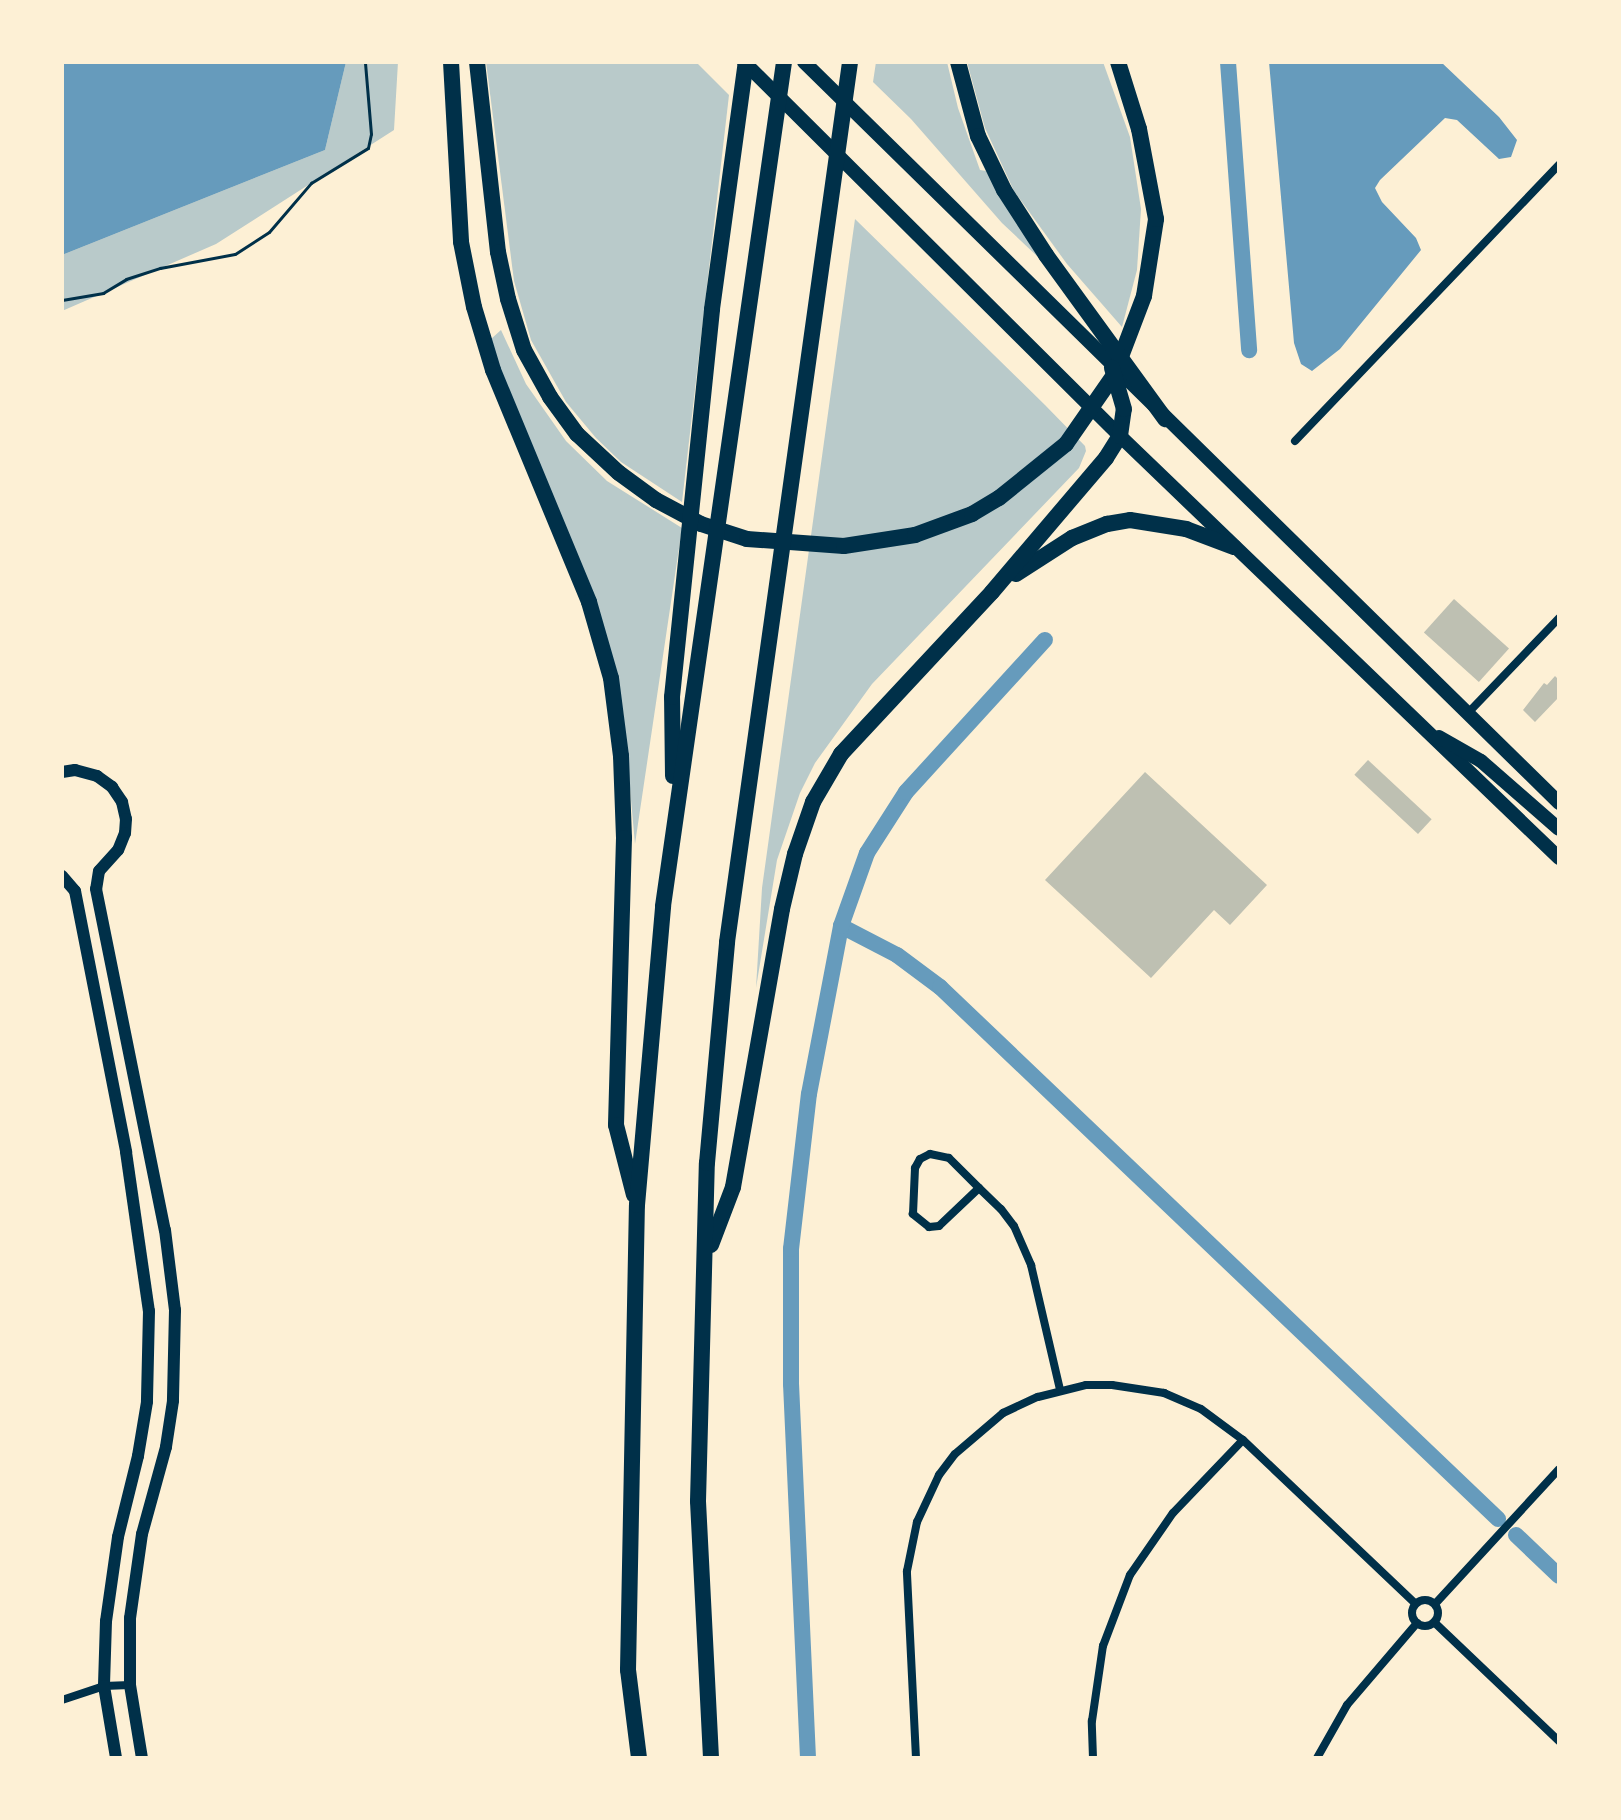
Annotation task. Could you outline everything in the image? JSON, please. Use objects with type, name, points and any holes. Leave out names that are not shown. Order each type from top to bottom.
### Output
[{"type":"highway","points":[[451,62],[461,242],[474,307],[493,370],[589,602],[611,678],[621,756],[624,838],[616,1125],[637,1205]]},
{"type":"highway","points":[[477,62],[498,252],[524,350],[550,397],[577,434],[619,473],[656,500],[701,524],[747,539],[796,545],[881,543],[915,535],[972,514],[1046,463],[1090,413],[1120,363],[1144,296],[1156,219],[1139,129],[1118,62]]},
{"type":"highway","points":[[674,828],[672,697],[712,309],[745,62]]},
{"type":"highway","points":[[639,1758],[628,1670],[637,1205],[663,906],[784,62]]},
{"type":"highway","points":[[711,1758],[698,1501],[707,1163],[727,942],[850,62]]},
{"type":"highway","points":[[958,62],[978,136],[1004,190],[1046,255],[1165,419]]},
{"type":"highway","points":[[706,1257],[733,1187],[782,909],[795,854],[813,802],[841,754],[992,592],[1097,470],[1120,436],[1124,409],[1112,368]]},
{"type":"highway","points":[[992,592],[1072,538],[1107,524],[1154,522],[1234,547]]},
{"type":"main road","points":[[745,62],[1120,436],[1559,858]]},
{"type":"main road","points":[[804,62],[1112,368],[1559,803]]},
{"type":"main road","points":[[1428,733],[1481,761],[1559,829]]},
{"type":"street","points":[[1295,441],[1559,165]]},
{"type":"street","points":[[1466,715],[1559,618]]},
{"type":"street","points":[[62,772],[75,770],[97,776],[112,787],[122,802],[126,819],[122,841],[99,871],[96,889],[165,1230],[175,1310],[173,1401],[166,1447],[135,1568],[130,1618],[130,1685],[142,1758]]},
{"type":"street","points":[[62,876],[75,891],[126,1152],[149,1311],[147,1402],[118,1537],[106,1621],[104,1686],[116,1758]]},
{"type":"street","points":[[979,1188],[939,1226],[919,1223],[913,1214],[915,1168],[920,1159],[930,1154],[949,1158],[1001,1209],[1024,1245],[1060,1390]]},
{"type":"street","points":[[916,1758],[907,1571],[917,1522],[939,1475],[974,1435],[1003,1413],[1060,1390],[1112,1385],[1164,1393],[1201,1409],[1243,1440],[1416,1604]]},
{"type":"street","points":[[1093,1758],[1092,1721],[1098,1671],[1114,1610],[1130,1575],[1173,1513],[1243,1440]]},
{"type":"street","points":[[1435,1604],[1559,1469]]},
{"type":"street","points":[[1424,1600],[1435,1604],[1438,1613],[1434,1622],[1428,1626],[1417,1623],[1412,1614],[1416,1604],[1424,1600]]},
{"type":"street","points":[[1434,1622],[1559,1741]]},
{"type":"street","points":[[1317,1758],[1347,1705],[1417,1623]]},
{"type":"street","points":[[62,1700],[104,1686],[130,1685]]},
{"type":"path","points":[[62,300],[103,293],[126,279],[160,268],[214,261],[235,254],[269,232],[311,183],[368,148],[371,134],[365,62]]},
{"type":"shaded area","points":[[346,62],[398,62],[394,130],[216,244],[62,311],[62,255],[325,150]]},
{"type":"shaded area","points":[[486,62],[696,62],[729,95],[682,502],[621,462],[596,438],[566,402],[531,340],[514,281]]},
{"type":"shaded area","points":[[876,62],[947,62],[958,108],[980,170],[986,171],[1038,257],[1002,223],[911,119],[873,82]]},
{"type":"shaded area","points":[[967,62],[1103,62],[1130,137],[1141,209],[1137,270],[1122,327],[1067,264],[1014,191],[985,128]]},
{"type":"shaded area","points":[[855,219],[1045,405],[1085,446],[1086,451],[1079,468],[872,684],[815,763],[800,793],[777,860],[756,988],[762,888]]},
{"type":"shaded area","points":[[501,330],[526,384],[566,441],[607,481],[682,528],[635,844],[623,711],[509,399],[491,339]]},
{"type":"water","points":[[62,62],[346,62],[325,150],[62,255]]},
{"type":"water","points":[[1269,62],[1441,62],[1499,117],[1517,140],[1511,157],[1499,159],[1457,120],[1445,118],[1380,180],[1375,188],[1382,202],[1416,238],[1421,250],[1340,349],[1312,371],[1301,364],[1294,343]]},
{"type":"building","points":[[1454,599],[1509,649],[1479,682],[1424,632]]},
{"type":"building","points":[[1555,676],[1559,680],[1559,697],[1535,722],[1523,710],[1544,683],[1547,685]]},
{"type":"building","points":[[1368,760],[1432,819],[1418,834],[1354,775]]},
{"type":"building","points":[[1145,772],[1267,885],[1230,925],[1214,910],[1151,978],[1045,880]]},
{"type":"waterway","points":[[1228,62],[1249,350]]},
{"type":"waterway","points":[[808,1758],[791,1384],[791,1249],[809,1094],[841,926],[867,853],[906,792],[1045,640]]},
{"type":"waterway","points":[[841,926],[897,955],[940,987],[1498,1519]]},
{"type":"waterway","points":[[1516,1535],[1559,1576]]}]
